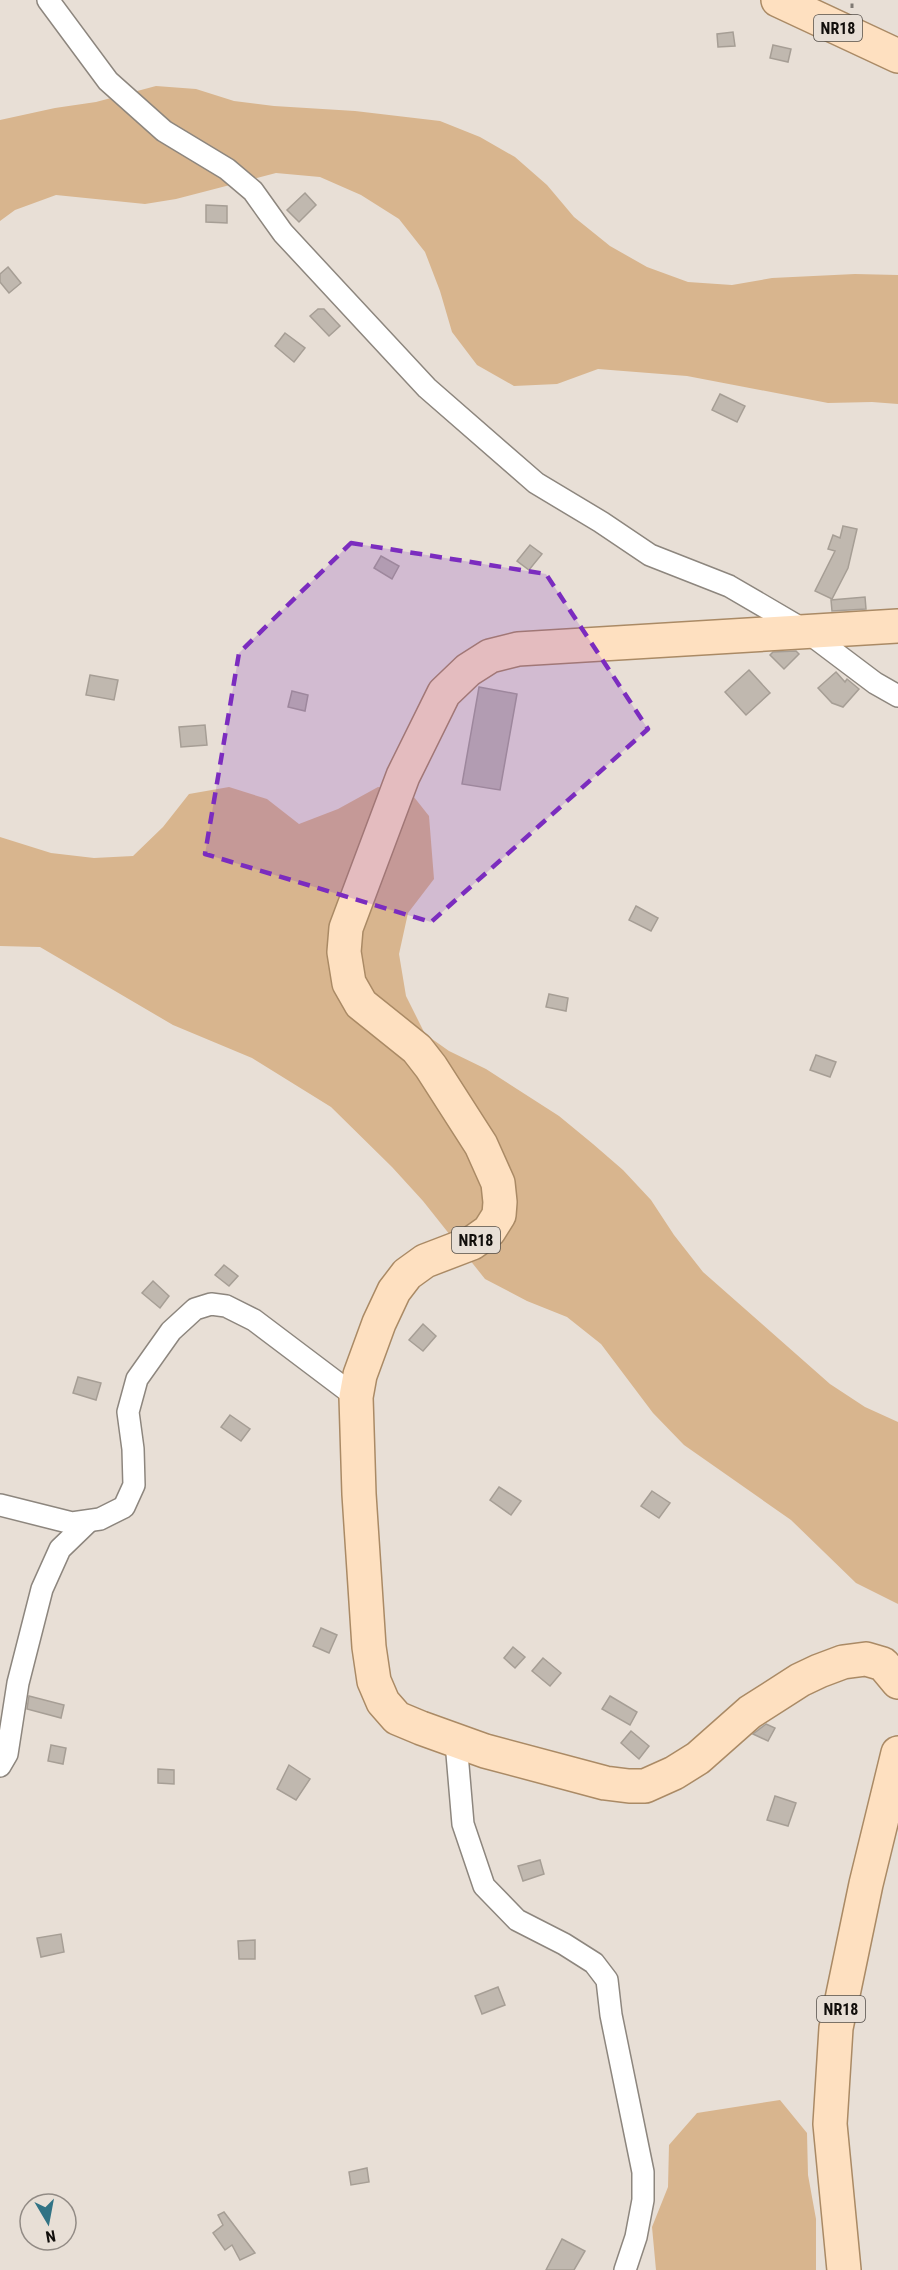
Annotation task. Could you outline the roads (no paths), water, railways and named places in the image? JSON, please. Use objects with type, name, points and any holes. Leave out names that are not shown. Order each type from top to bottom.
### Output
[{"type":"main road","name":"NR18","points":[[778,0],[898,56]]},
{"type":"main road","name":"NR18","points":[[898,626],[518,649],[490,656],[468,670],[444,693],[404,776],[369,862],[346,928],[344,952],[349,982],[361,1004],[417,1049],[431,1067],[481,1145],[498,1183],[499,1215],[489,1231],[472,1243],[425,1261],[407,1274],[394,1291],[379,1323],[360,1375],[356,1397],[359,1494],[374,1681],[383,1702],[398,1718],[456,1742],[605,1783],[645,1786],[674,1773],[698,1758],[750,1712],[800,1680],[819,1671],[843,1662],[866,1659],[882,1664],[898,1682]]},
{"type":"main road","name":"NR18","points":[[844,2270],[830,2124],[836,2028],[866,1884],[898,1753]]},
{"type":"street","points":[[48,0],[108,81],[164,131],[227,169],[253,191],[283,233],[427,388],[536,483],[650,555],[729,586],[806,631],[875,683],[898,696]]},
{"type":"street","points":[[0,1505],[72,1522],[100,1520],[124,1507],[134,1485],[133,1449],[128,1412],[137,1379],[171,1331],[195,1309],[211,1304],[226,1306],[254,1320],[356,1397]]},
{"type":"street","points":[[0,1766],[7,1754],[18,1683],[42,1589],[60,1549],[89,1521]]},
{"type":"street","points":[[456,1742],[464,1824],[484,1886],[517,1920],[564,1944],[594,1963],[607,1980],[611,2014],[643,2172],[643,2200],[636,2237],[625,2270]]}]
